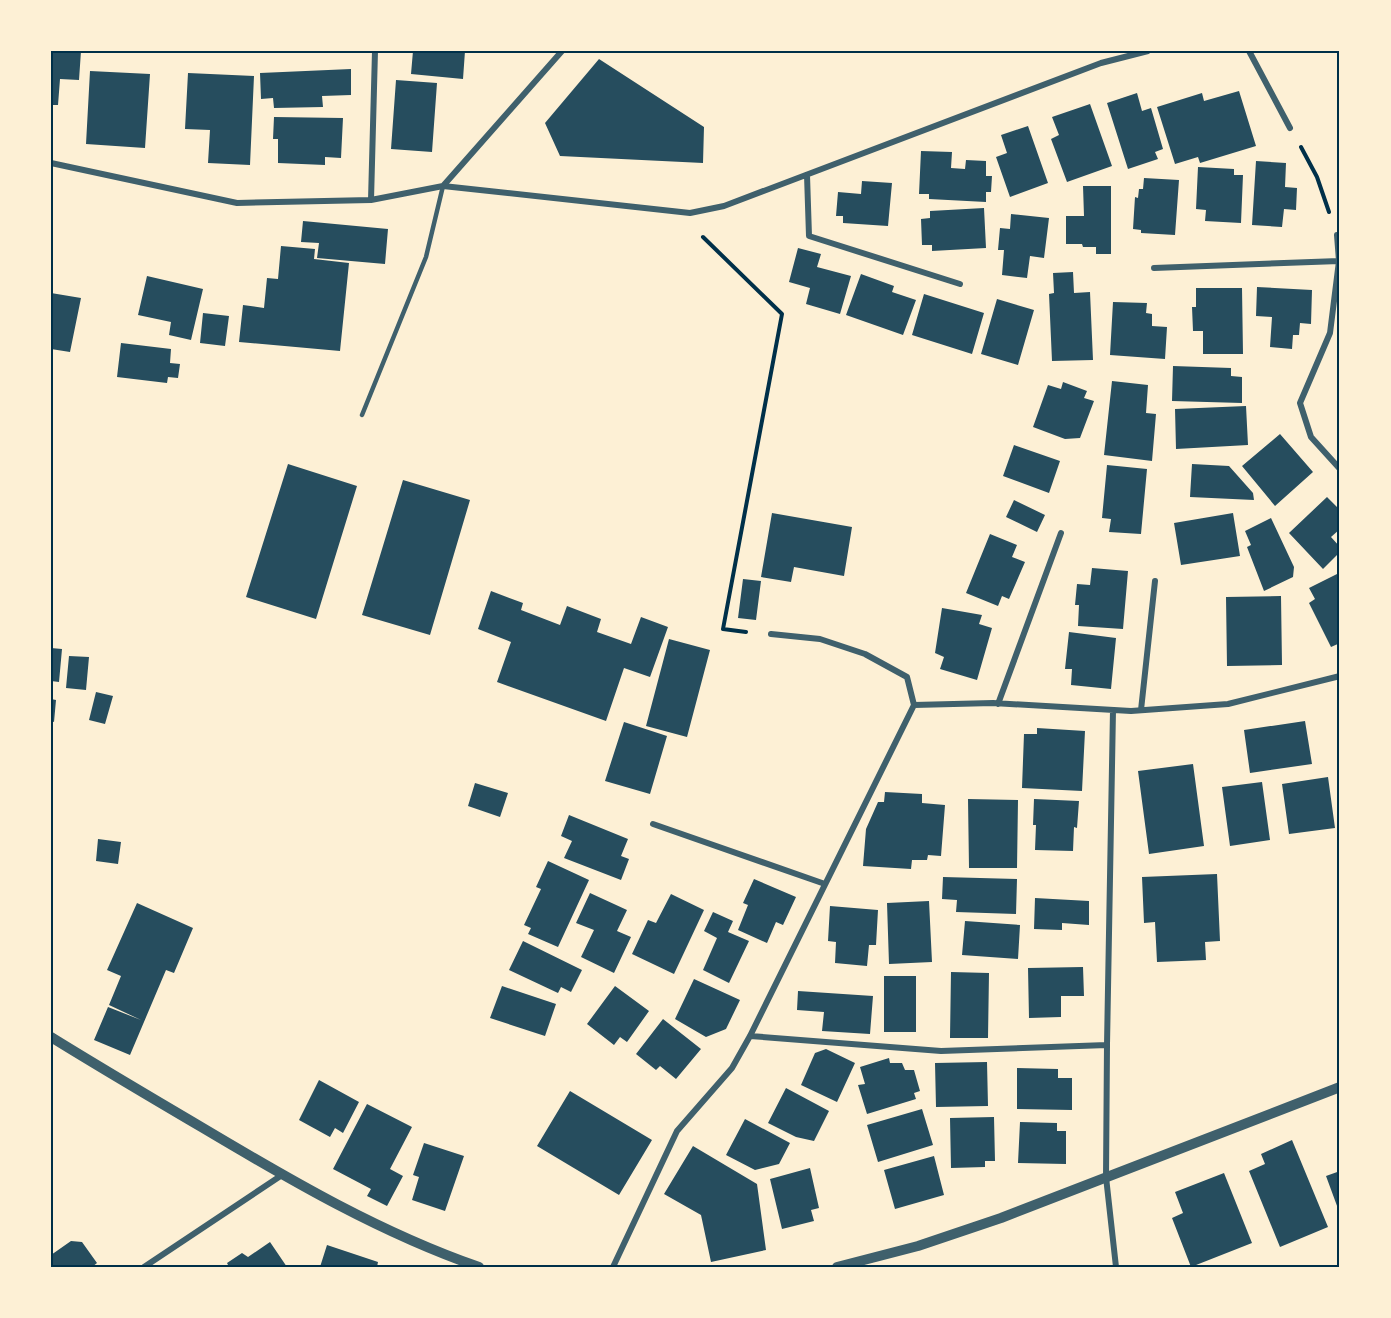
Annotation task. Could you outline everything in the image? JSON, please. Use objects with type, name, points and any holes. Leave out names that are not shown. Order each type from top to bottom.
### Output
[{"type":"street","points":[[371,200],[375,51]]},
{"type":"street","points":[[443,186],[562,51]]},
{"type":"street","points":[[51,163],[237,203],[371,200],[443,186],[690,213],[724,206],[1101,63],[1148,51]]},
{"type":"street","points":[[1249,51],[1290,128]]},
{"type":"street","points":[[807,175],[810,236],[960,284]]},
{"type":"street","points":[[1337,235],[1339,261],[1330,333],[1300,404],[1311,437],[1340,469]]},
{"type":"street","points":[[1154,268],[1339,261]]},
{"type":"street","points":[[998,704],[1061,533]]},
{"type":"street","points":[[1141,710],[1155,581]]},
{"type":"street","points":[[613,1267],[677,1131],[732,1068],[750,1036],[914,705],[907,676],[865,654],[820,639],[771,634]]},
{"type":"street","points":[[914,705],[998,704],[1141,710],[1228,704],[1340,676]]},
{"type":"street","points":[[1113,710],[1106,1177],[1116,1267]]},
{"type":"street","points":[[652,824],[825,884]]},
{"type":"street","points":[[750,1036],[941,1051],[1107,1045]]},
{"type":"street","points":[[51,1038],[282,1175],[440,1254],[478,1267]]},
{"type":"street","points":[[837,1267],[928,1243],[1001,1218],[1340,1087]]},
{"type":"street","points":[[144,1267],[282,1175]]},
{"type":"lane","points":[[362,415],[426,257],[443,186]]},
{"type":"path","points":[[1290,128],[1317,177],[1337,235]]},
{"type":"path","points":[[690,213],[702,236],[782,314],[723,629],[771,634]]},
{"type":"building","points":[[51,51],[81,51],[79,80],[60,79],[58,105],[51,105]]},
{"type":"building","points":[[413,51],[465,51],[463,79],[411,74]]},
{"type":"building","points":[[599,59],[704,127],[703,163],[560,156],[545,123]]},
{"type":"building","points":[[351,69],[351,95],[322,96],[323,107],[274,108],[273,98],[261,99],[260,73]]},
{"type":"building","points":[[90,71],[150,74],[145,148],[86,144]]},
{"type":"building","points":[[188,73],[254,76],[250,165],[208,163],[210,130],[185,129]]},
{"type":"building","points":[[396,80],[437,83],[432,152],[391,149]]},
{"type":"building","points":[[1239,91],[1256,146],[1200,163],[1198,157],[1175,164],[1157,107],[1202,93],[1204,101]]},
{"type":"building","points":[[1137,93],[1142,111],[1151,108],[1163,149],[1155,152],[1158,159],[1128,169],[1107,103]]},
{"type":"building","points":[[1090,104],[1112,166],[1067,182],[1051,139],[1059,135],[1052,117]]},
{"type":"building","points":[[274,117],[343,118],[341,158],[325,157],[325,165],[278,163],[278,139],[273,139]]},
{"type":"building","points":[[1028,126],[1048,183],[1010,197],[996,157],[1007,153],[1001,135]]},
{"type":"building","points":[[921,151],[952,152],[951,168],[965,169],[966,160],[986,161],[986,176],[992,176],[991,192],[986,192],[986,202],[929,199],[929,194],[919,194]]},
{"type":"building","points":[[1256,161],[1286,163],[1285,187],[1297,188],[1296,210],[1284,209],[1282,227],[1252,225]]},
{"type":"building","points":[[1198,167],[1234,169],[1234,175],[1243,175],[1241,223],[1205,221],[1206,210],[1196,209]]},
{"type":"building","points":[[1144,178],[1179,180],[1175,235],[1141,233],[1141,230],[1133,229],[1135,197],[1138,198],[1139,189],[1143,189]]},
{"type":"building","points":[[862,181],[892,183],[888,226],[843,223],[843,216],[836,216],[838,192],[861,194]]},
{"type":"building","points":[[1083,186],[1111,186],[1111,254],[1096,254],[1096,247],[1066,244],[1066,216],[1084,216]]},
{"type":"building","points":[[984,208],[986,248],[932,251],[932,245],[922,245],[921,219],[930,218],[930,211]]},
{"type":"building","points":[[1011,214],[1049,218],[1044,258],[1030,256],[1027,278],[1002,275],[1004,250],[998,250],[1000,228],[1010,229]]},
{"type":"building","points":[[303,221],[388,229],[385,264],[317,258],[319,243],[301,242]]},
{"type":"building","points":[[281,246],[315,249],[314,259],[349,263],[340,351],[239,342],[243,305],[264,308],[267,278],[278,279]]},
{"type":"building","points":[[798,248],[821,254],[817,267],[851,276],[840,314],[806,304],[810,288],[789,282]]},
{"type":"building","points":[[1073,272],[1074,293],[1090,292],[1093,360],[1052,361],[1049,294],[1054,293],[1053,273]]},
{"type":"building","points":[[861,274],[894,286],[892,292],[916,300],[903,335],[846,315]]},
{"type":"building","points":[[147,276],[203,289],[191,340],[169,335],[171,322],[138,315]]},
{"type":"building","points":[[1257,287],[1312,290],[1311,324],[1300,323],[1299,335],[1293,335],[1292,349],[1270,347],[1272,317],[1256,316]]},
{"type":"building","points":[[1196,288],[1242,288],[1243,354],[1203,354],[1203,331],[1193,331],[1192,307],[1196,307]]},
{"type":"building","points":[[51,293],[81,298],[70,352],[51,349]]},
{"type":"building","points":[[924,294],[984,313],[972,354],[912,335]]},
{"type":"building","points":[[997,299],[1034,310],[1018,365],[981,354]]},
{"type":"building","points":[[1113,302],[1147,303],[1146,313],[1152,314],[1152,326],[1167,327],[1165,359],[1110,355]]},
{"type":"building","points":[[203,313],[229,316],[225,346],[200,343]]},
{"type":"building","points":[[121,343],[171,349],[170,363],[180,364],[178,378],[168,377],[167,383],[117,377]]},
{"type":"building","points":[[1173,366],[1231,368],[1231,376],[1242,377],[1242,403],[1172,401]]},
{"type":"building","points":[[1112,381],[1148,385],[1146,413],[1156,414],[1152,461],[1104,455]]},
{"type":"building","points":[[1063,382],[1087,391],[1084,398],[1094,401],[1080,438],[1065,439],[1033,427],[1048,385],[1061,389]]},
{"type":"building","points":[[1246,406],[1248,445],[1176,449],[1175,409]]},
{"type":"building","points":[[1280,434],[1313,472],[1275,506],[1242,466]]},
{"type":"building","points":[[1014,445],[1060,461],[1049,493],[1003,476]]},
{"type":"building","points":[[288,464],[357,486],[316,619],[246,597]]},
{"type":"building","points":[[1192,464],[1229,466],[1253,493],[1254,500],[1190,497]]},
{"type":"building","points":[[1107,465],[1147,469],[1141,534],[1109,532],[1111,519],[1102,518]]},
{"type":"building","points":[[403,480],[470,500],[430,635],[362,615]]},
{"type":"building","points":[[1327,497],[1340,510],[1340,529],[1331,537],[1340,547],[1340,552],[1323,569],[1289,533]]},
{"type":"building","points":[[1014,500],[1045,515],[1037,532],[1006,517]]},
{"type":"building","points":[[772,513],[852,527],[844,576],[794,567],[791,582],[761,577]]},
{"type":"building","points":[[1233,513],[1240,556],[1181,565],[1174,523]]},
{"type":"building","points":[[1271,518],[1294,567],[1293,577],[1264,591],[1247,547],[1251,545],[1245,531]]},
{"type":"building","points":[[990,534],[1017,545],[1012,557],[1025,562],[1009,599],[1002,596],[998,606],[966,593]]},
{"type":"building","points":[[1092,568],[1128,571],[1123,629],[1078,626],[1079,605],[1075,605],[1077,584],[1090,585]]},
{"type":"building","points":[[1337,574],[1340,580],[1340,643],[1331,647],[1309,603],[1315,599],[1309,588]]},
{"type":"building","points":[[743,579],[761,581],[756,620],[738,618]]},
{"type":"building","points":[[491,591],[523,603],[521,610],[560,625],[567,606],[601,619],[597,632],[631,644],[641,617],[668,627],[650,677],[624,668],[606,721],[497,682],[511,642],[478,629]]},
{"type":"building","points":[[1281,596],[1282,665],[1227,666],[1226,597]]},
{"type":"building","points":[[942,608],[982,615],[979,624],[992,628],[977,680],[940,669],[944,657],[935,653]]},
{"type":"building","points":[[1069,632],[1116,638],[1111,689],[1071,685],[1072,669],[1065,669]]},
{"type":"building","points":[[669,639],[710,650],[687,737],[646,726]]},
{"type":"building","points":[[51,648],[62,649],[59,682],[51,681]]},
{"type":"building","points":[[69,656],[89,657],[86,690],[66,688]]},
{"type":"building","points":[[96,692],[113,696],[105,724],[89,720]]},
{"type":"building","points":[[51,699],[56,700],[54,722],[51,721]]},
{"type":"building","points":[[1305,721],[1312,764],[1250,773],[1244,730]]},
{"type":"building","points":[[624,722],[667,736],[650,794],[605,781]]},
{"type":"building","points":[[1037,728],[1085,731],[1082,791],[1022,788],[1024,734],[1037,734]]},
{"type":"building","points":[[1193,764],[1204,846],[1149,854],[1138,771]]},
{"type":"building","points":[[1328,777],[1335,828],[1289,834],[1282,784]]},
{"type":"building","points":[[1262,782],[1270,840],[1230,846],[1222,787]]},
{"type":"building","points":[[475,783],[508,793],[500,817],[468,806]]},
{"type":"building","points":[[885,792],[922,794],[922,803],[945,805],[941,856],[928,855],[927,860],[912,860],[911,869],[863,866],[866,829],[878,802],[884,802]]},
{"type":"building","points":[[968,799],[1018,800],[1017,868],[969,868]]},
{"type":"building","points":[[1034,799],[1079,801],[1077,828],[1074,827],[1073,851],[1035,850]]},
{"type":"building","points":[[569,815],[628,839],[621,856],[629,859],[621,880],[564,858],[572,841],[561,836]]},
{"type":"building","points":[[98,839],[121,842],[118,864],[96,861]]},
{"type":"building","points":[[548,861],[589,880],[558,947],[528,934],[531,928],[524,925],[541,889],[536,887]]},
{"type":"building","points":[[1217,874],[1220,941],[1205,942],[1206,960],[1157,962],[1155,922],[1144,923],[1142,877]]},
{"type":"building","points":[[943,877],[1017,879],[1016,914],[956,912],[957,900],[942,899]]},
{"type":"building","points":[[754,879],[796,897],[783,925],[776,922],[767,943],[738,930],[748,905],[743,903]]},
{"type":"building","points":[[590,893],[627,910],[617,931],[631,937],[614,973],[581,957],[594,930],[576,923]]},
{"type":"building","points":[[671,894],[704,910],[674,974],[632,954],[648,920],[656,923]]},
{"type":"building","points":[[1035,898],[1089,901],[1089,925],[1062,923],[1062,930],[1034,929]]},
{"type":"building","points":[[929,901],[932,962],[889,964],[887,903]]},
{"type":"building","points":[[137,903],[193,928],[174,973],[166,970],[130,1055],[94,1040],[108,1007],[141,1020],[109,1005],[121,976],[107,970]]},
{"type":"building","points":[[830,906],[878,910],[876,945],[869,945],[867,966],[835,963],[836,942],[828,941]]},
{"type":"building","points":[[713,912],[733,921],[728,932],[749,941],[729,983],[703,970],[717,938],[704,931]]},
{"type":"building","points":[[965,921],[1020,925],[1018,959],[962,955]]},
{"type":"building","points":[[523,941],[582,970],[571,992],[561,987],[558,993],[509,970]]},
{"type":"building","points":[[1083,967],[1084,996],[1061,996],[1061,1017],[1029,1018],[1028,968]]},
{"type":"building","points":[[951,972],[989,973],[988,1038],[950,1038]]},
{"type":"building","points":[[884,976],[916,976],[916,1032],[884,1032]]},
{"type":"building","points":[[694,979],[740,1000],[726,1029],[706,1037],[675,1019]]},
{"type":"building","points":[[502,986],[556,1004],[545,1036],[490,1018]]},
{"type":"building","points":[[615,986],[649,1011],[627,1042],[620,1037],[614,1045],[587,1024]]},
{"type":"building","points":[[798,991],[873,996],[870,1034],[822,1031],[824,1012],[797,1010]]},
{"type":"building","points":[[663,1019],[701,1049],[676,1079],[660,1066],[656,1070],[636,1054]]},
{"type":"building","points":[[826,1049],[855,1063],[837,1102],[801,1085],[815,1053]]},
{"type":"building","points":[[889,1058],[890,1063],[902,1063],[905,1070],[914,1070],[920,1091],[914,1093],[916,1099],[867,1114],[858,1085],[865,1084],[860,1067]]},
{"type":"building","points":[[987,1062],[988,1106],[936,1107],[935,1063]]},
{"type":"building","points":[[1017,1068],[1058,1069],[1058,1078],[1072,1078],[1072,1110],[1017,1109]]},
{"type":"building","points":[[319,1080],[359,1102],[343,1133],[335,1128],[330,1137],[299,1120]]},
{"type":"building","points":[[786,1088],[829,1111],[814,1141],[796,1137],[768,1123]]},
{"type":"building","points":[[570,1091],[652,1140],[619,1195],[537,1146]]},
{"type":"building","points":[[367,1104],[412,1127],[390,1169],[403,1176],[387,1206],[367,1196],[371,1189],[333,1169]]},
{"type":"building","points":[[922,1109],[933,1145],[878,1162],[867,1125]]},
{"type":"building","points":[[994,1117],[995,1161],[985,1161],[985,1167],[951,1168],[950,1118]]},
{"type":"building","points":[[745,1119],[790,1143],[779,1164],[755,1170],[726,1155]]},
{"type":"building","points":[[1020,1122],[1057,1123],[1057,1131],[1066,1131],[1066,1164],[1018,1163]]},
{"type":"building","points":[[1292,1140],[1328,1227],[1280,1247],[1249,1171],[1265,1164],[1261,1154]]},
{"type":"building","points":[[424,1143],[464,1156],[445,1211],[412,1200],[419,1177],[413,1175]]},
{"type":"building","points":[[693,1146],[757,1184],[766,1250],[711,1262],[701,1215],[664,1194]]},
{"type":"building","points":[[934,1156],[944,1195],[895,1209],[884,1170]]},
{"type":"building","points":[[810,1168],[819,1208],[811,1210],[814,1221],[782,1229],[770,1179]]},
{"type":"building","points":[[1340,1171],[1340,1214],[1326,1176]]},
{"type":"building","points":[[1224,1173],[1252,1243],[1191,1267],[1172,1218],[1183,1213],[1175,1192]]},
{"type":"building","points":[[71,1241],[82,1242],[97,1263],[92,1267],[51,1267],[51,1255]]},
{"type":"building","points":[[270,1242],[287,1267],[229,1267],[227,1263],[242,1253],[248,1257]]},
{"type":"building","points":[[327,1245],[378,1262],[377,1267],[320,1267]]}]
